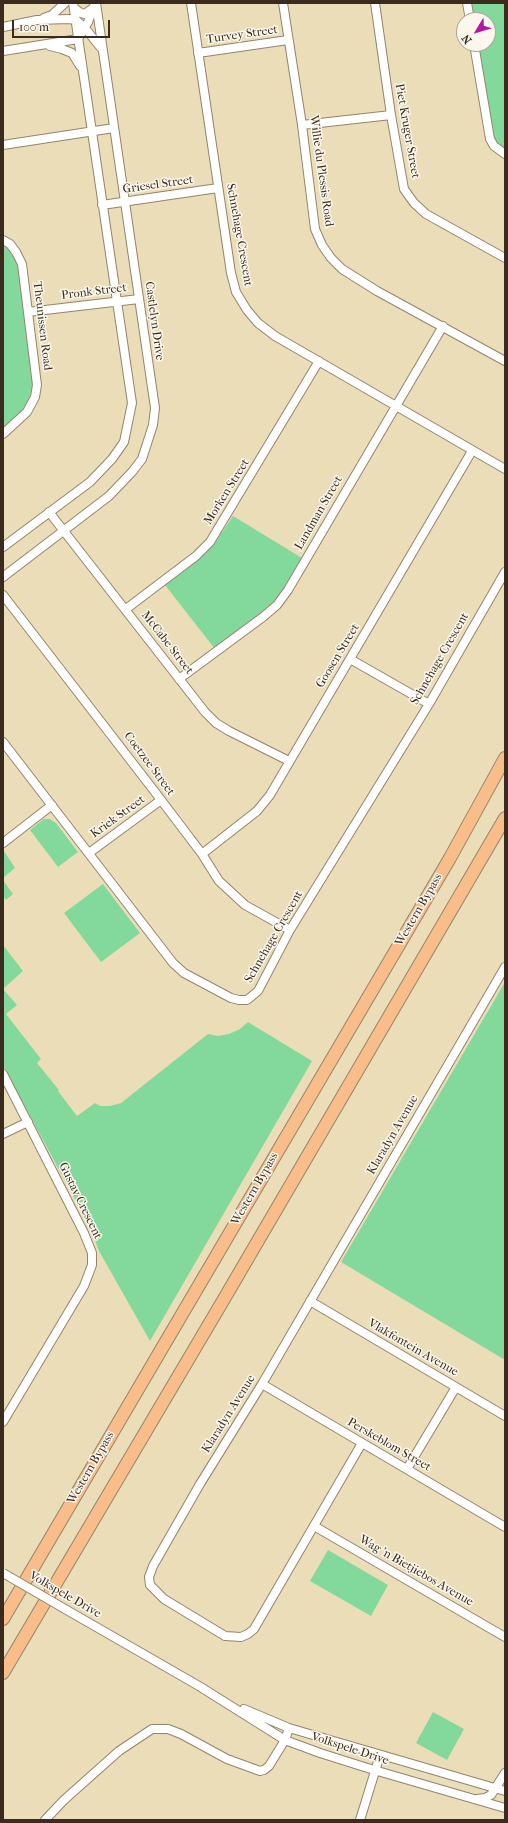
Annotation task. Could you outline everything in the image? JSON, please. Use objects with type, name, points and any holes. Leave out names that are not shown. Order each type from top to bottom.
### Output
[{"type":"highway","name":"Western Bypass","points":[[3,1619],[446,865],[505,758]]},
{"type":"highway","points":[[3,1673],[505,818]]},
{"type":"street","points":[[3,27],[37,20],[52,15],[65,3]]},
{"type":"street","name":"Schnehage Crescent","points":[[191,3],[231,273],[236,292],[247,310],[258,323],[275,336],[505,469]]},
{"type":"street","name":"Willie du Plessis Road","points":[[283,3],[302,125],[315,229],[322,245],[331,258],[342,269],[505,361]]},
{"type":"street","name":"Piet Kruger Street","points":[[375,3],[391,115],[404,189],[414,203],[426,214],[505,258]]},
{"type":"street","points":[[73,5],[81,13],[85,14],[94,5]]},
{"type":"street","points":[[3,547],[90,482],[112,460],[124,442],[132,403],[73,5]]},
{"type":"street","points":[[3,51],[78,39],[85,28],[94,5]]},
{"type":"street","name":"Castlelyn Drive","points":[[3,577],[109,496],[142,459],[153,426],[155,408],[102,48],[94,5]]},
{"type":"street","points":[[37,20],[76,20],[102,48]]},
{"type":"street","name":"Turvey Street","points":[[198,53],[288,40]]},
{"type":"street","points":[[46,44],[62,48],[72,54],[82,70]]},
{"type":"street","points":[[475,52],[490,139],[494,146],[505,154]]},
{"type":"street","points":[[302,125],[391,115]]},
{"type":"street","points":[[3,145],[114,128]]},
{"type":"street","name":"Griesel Street","points":[[102,205],[218,188]]},
{"type":"street","name":"Theunissen Road","points":[[3,240],[10,244],[22,264],[37,385],[35,397],[27,412],[3,434]]},
{"type":"street","name":"Pronk Street","points":[[28,312],[139,299]]},
{"type":"street","name":"Landman Street","points":[[180,679],[277,605],[288,590],[443,326]]},
{"type":"street","name":"Morken Street","points":[[126,609],[196,556],[210,542],[319,361]]},
{"type":"street","name":"Goosen Street","points":[[202,854],[257,811],[270,795],[472,451]]},
{"type":"street","name":"McCabe Street","points":[[49,512],[205,712],[216,723],[229,731],[289,761]]},
{"type":"street","name":"Schnehage Crescent","points":[[3,742],[173,963],[184,973],[231,998],[245,1000],[254,996],[290,930],[429,704],[505,572]]},
{"type":"street","name":"Coetzee Street","points":[[3,595],[202,854],[219,881],[245,905],[290,930]]},
{"type":"street","points":[[350,659],[429,704]]},
{"type":"street","name":"Kriek Street","points":[[89,854],[161,800]]},
{"type":"street","points":[[3,843],[52,805]]},
{"type":"street","name":"Klaradyn Avenue","points":[[362,1443],[254,1628],[241,1637],[225,1636],[164,1599],[150,1584],[149,1577],[152,1566],[200,1484],[262,1384],[505,967]]},
{"type":"street","name":"Gustav Crescent","points":[[3,1074],[84,1233],[92,1253],[92,1265],[84,1286],[3,1422]]},
{"type":"street","points":[[3,1134],[28,1122]]},
{"type":"street","name":"Vlakfontein Avenue","points":[[310,1301],[505,1416]]},
{"type":"street","name":"Perskeblom Street","points":[[262,1384],[505,1527]]},
{"type":"street","points":[[407,1469],[456,1387]]},
{"type":"street","name":"Wag 'n Bietjiebos Avenue","points":[[314,1526],[505,1637]]},
{"type":"street","name":"Volkspele Drive","points":[[3,1573],[199,1686],[285,1740],[374,1770],[505,1807]]},
{"type":"street","name":"Volkspele Drive","points":[[199,1686],[251,1712],[289,1728],[505,1791]]},
{"type":"street","points":[[44,1820],[118,1751],[152,1729],[168,1729],[181,1734],[226,1759],[264,1770],[269,1766],[285,1740],[289,1728]]},
{"type":"street","points":[[360,1820],[374,1770],[380,1755]]},
{"type":"street","points":[[474,1799],[489,1797],[505,1776]]},
{"type":"street","points":[[496,1788],[497,1798],[505,1807]]},
{"type":"green space","points":[[471,3],[505,3],[505,150],[492,137],[478,52],[496,52],[496,12],[473,12]]},
{"type":"green space","points":[[3,244],[14,254],[18,264],[35,386],[24,413],[3,431]]},
{"type":"green space","points":[[233,516],[302,558],[285,588],[274,603],[261,615],[215,649],[165,585],[197,560],[214,544]]},
{"type":"green space","points":[[44,819],[50,819],[56,823],[78,852],[58,867],[30,830]]},
{"type":"green space","points":[[4,851],[15,868],[3,878],[3,852]]},
{"type":"green space","points":[[3,880],[13,894],[6,900],[3,896]]},
{"type":"green space","points":[[103,884],[140,933],[101,962],[64,913]]},
{"type":"green space","points":[[3,945],[23,971],[3,989]]},
{"type":"green space","points":[[505,982],[505,1360],[341,1262]]},
{"type":"green space","points":[[3,989],[17,1005],[6,1014],[41,1059],[37,1063],[59,1090],[58,1091],[77,1116],[95,1103],[100,1106],[110,1106],[121,1103],[208,1034],[218,1036],[229,1034],[240,1029],[248,1022],[312,1061],[150,1341],[99,1251],[90,1227],[3,1066]]},
{"type":"green space","points":[[328,1550],[388,1585],[371,1616],[310,1581]]},
{"type":"green space","points":[[433,1712],[464,1729],[447,1760],[416,1743]]}]
